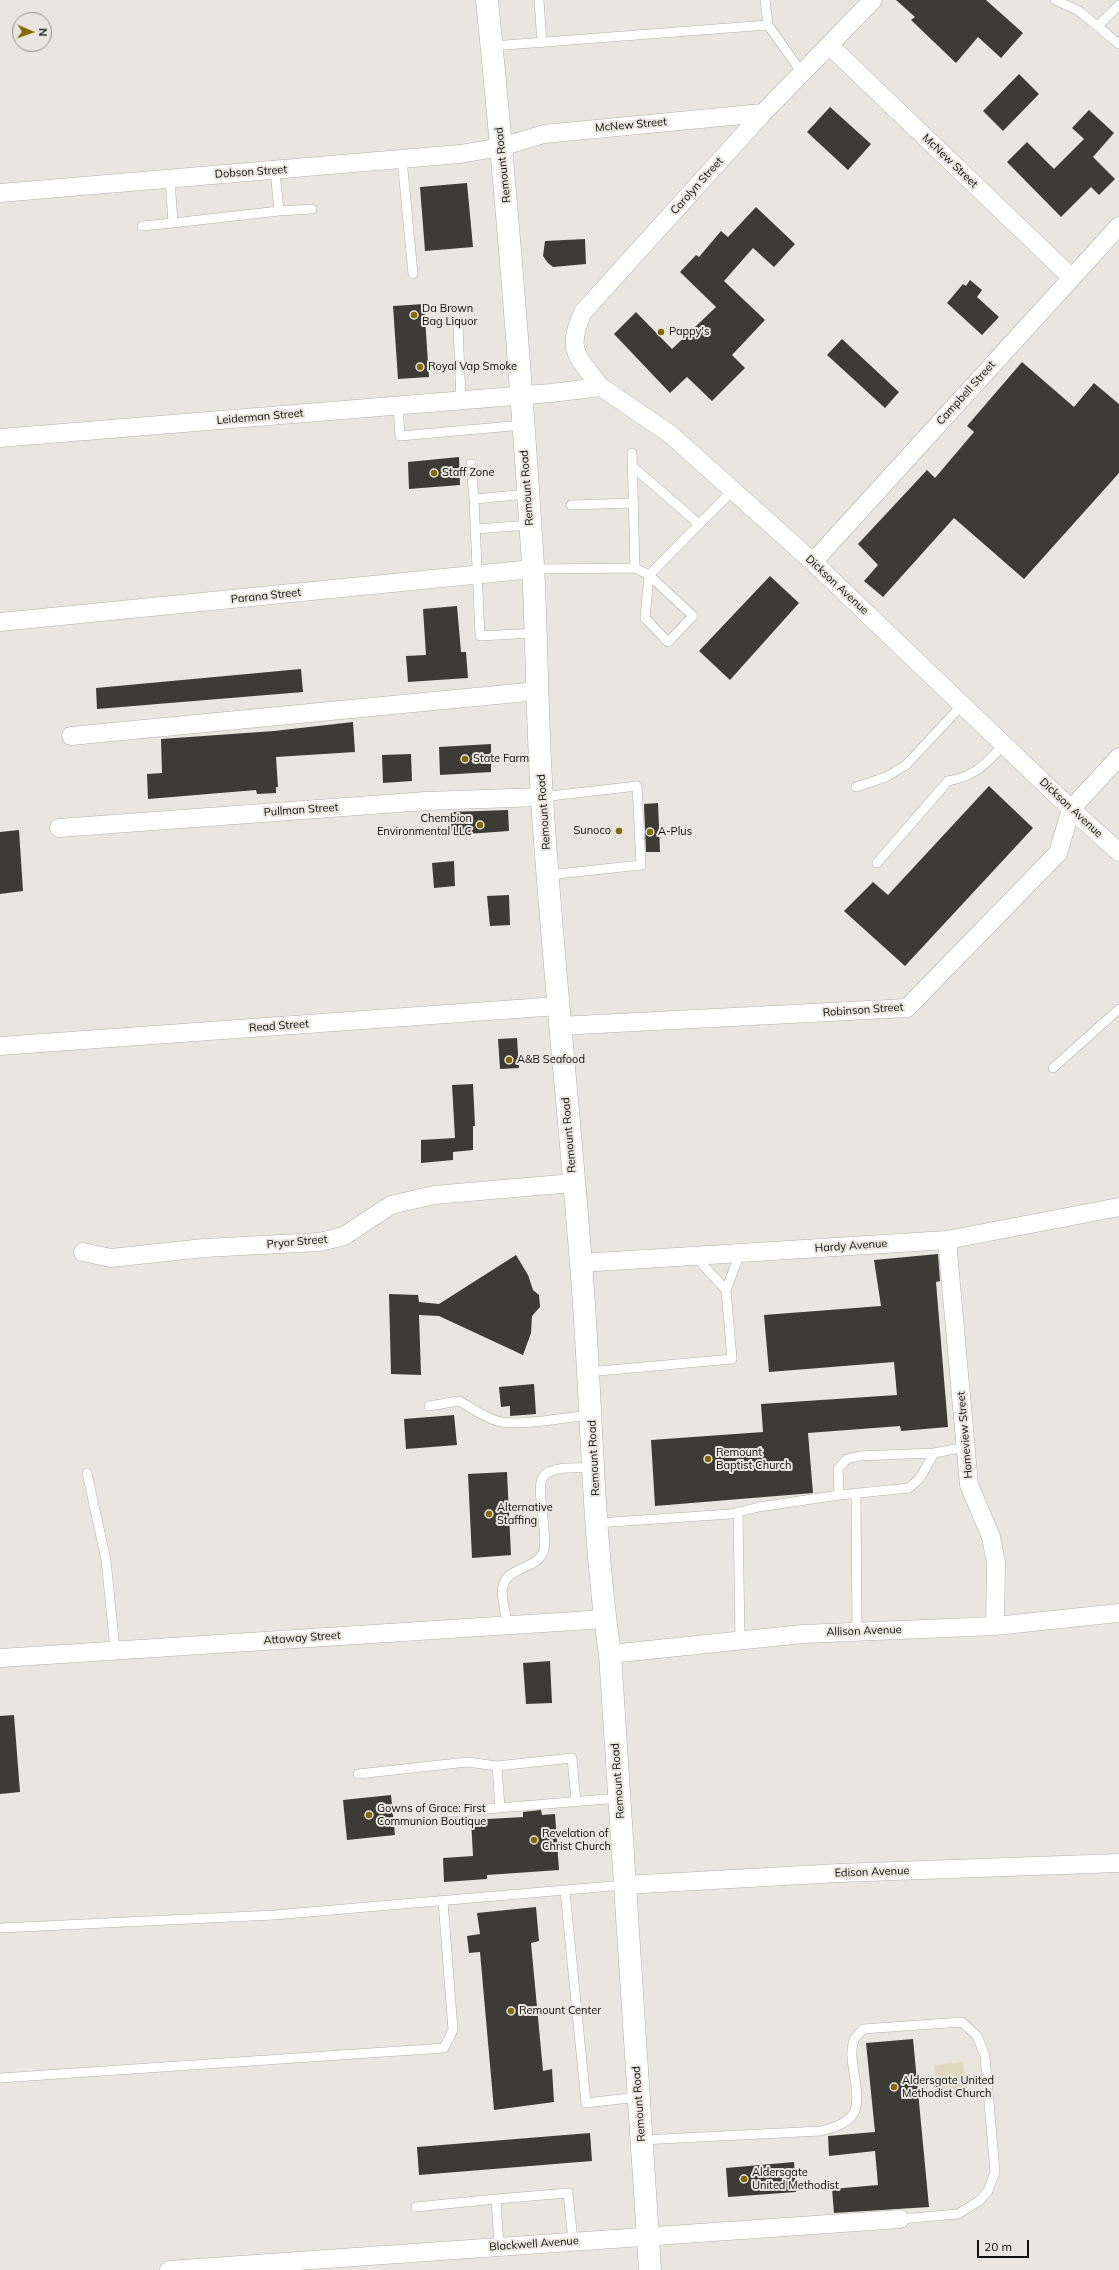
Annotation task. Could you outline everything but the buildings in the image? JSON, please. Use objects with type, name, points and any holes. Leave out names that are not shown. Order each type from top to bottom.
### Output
[{"type":"main road","name":"Remount Road","points":[[487,0],[510,238],[533,569],[542,797],[559,1016],[581,1263],[595,1468],[597,1523],[605,1619],[610,1654],[650,2270]]},
{"type":"street","name":"Carolyn Street","points":[[601,387],[578,356],[573,342],[577,327],[584,312],[763,113],[873,0]]},
{"type":"street","name":"McNew Street","points":[[829,45],[1071,277]]},
{"type":"street","name":"McNew Street","points":[[501,147],[544,134],[763,113]]},
{"type":"street","name":"Dobson Street","points":[[0,193],[275,171],[460,154],[501,147]]},
{"type":"street","name":"Campbell Street","points":[[813,562],[1119,226]]},
{"type":"street","points":[[521,395],[601,387]]},
{"type":"street","name":"Dickson Avenue","points":[[601,387],[670,434],[813,562],[1071,809],[1119,852]]},
{"type":"street","name":"Leiderman Street","points":[[0,438],[521,395]]},
{"type":"street","name":"Parana Street","points":[[0,622],[533,569]]},
{"type":"street","points":[[71,736],[538,691]]},
{"type":"street","name":"Robinson Street","points":[[559,1016],[907,1008],[1058,852],[1071,809],[1119,757]]},
{"type":"street","name":"Pullman Street","points":[[59,828],[426,801],[542,797]]},
{"type":"street","name":"Read Street","points":[[0,1046],[559,1016]]},
{"type":"street","name":"Pryor Street","points":[[83,1252],[112,1258],[204,1248],[320,1242],[344,1236],[391,1205],[434,1195],[573,1183]]},
{"type":"street","name":"Hardy Avenue","points":[[581,1263],[947,1240],[1119,1208]]},
{"type":"street","name":"Homeview Street","points":[[947,1240],[969,1485],[991,1537],[996,1563],[995,1626]]},
{"type":"street","name":"Allison Avenue","points":[[610,1654],[803,1634],[995,1626],[1119,1613]]},
{"type":"street","name":"Attaway Street","points":[[0,1658],[605,1619]]},
{"type":"street","name":"Edison Avenue","points":[[624,1885],[839,1873],[1119,1863]]},
{"type":"street","name":"Blackwell Avenue","points":[[169,2270],[900,2219]]},
{"type":"lane","points":[[539,0],[542,42]]},
{"type":"lane","points":[[766,0],[768,26],[802,73]]},
{"type":"lane","points":[[1055,0],[1079,11],[1119,44]]},
{"type":"lane","points":[[1098,26],[1119,5]]},
{"type":"lane","points":[[492,46],[768,26]]},
{"type":"lane","points":[[402,159],[413,274]]},
{"type":"lane","points":[[275,171],[279,211]]},
{"type":"lane","points":[[170,179],[172,223]]},
{"type":"lane","points":[[142,226],[279,211],[312,209]]},
{"type":"lane","points":[[458,325],[461,400]]},
{"type":"lane","points":[[398,405],[400,436],[523,425]]},
{"type":"lane","points":[[632,453],[635,568]]},
{"type":"lane","points":[[471,464],[478,574],[480,636],[536,633]]},
{"type":"lane","points":[[633,467],[699,524]]},
{"type":"lane","points":[[533,569],[635,568],[649,575],[693,616],[668,642],[645,618],[649,575],[732,491]]},
{"type":"lane","points":[[474,499],[528,494]]},
{"type":"lane","points":[[571,504],[634,503]]},
{"type":"lane","points":[[475,529],[530,525]]},
{"type":"lane","points":[[856,787],[886,777],[906,765],[962,705]]},
{"type":"lane","points":[[877,863],[948,782],[978,772],[1004,745]]},
{"type":"lane","points":[[542,797],[637,786],[641,865],[548,876]]},
{"type":"lane","points":[[1053,1068],[1119,1009]]},
{"type":"lane","points":[[588,1372],[732,1359],[726,1290],[740,1253]]},
{"type":"lane","points":[[695,1256],[726,1290]]},
{"type":"lane","points":[[429,1406],[459,1401],[482,1415],[499,1422],[520,1422],[591,1415]]},
{"type":"lane","points":[[839,1495],[838,1469],[847,1459],[859,1456],[934,1452],[966,1447]]},
{"type":"lane","points":[[597,1523],[738,1512],[839,1495],[909,1488],[920,1478],[934,1452]]},
{"type":"lane","points":[[508,1625],[502,1587],[508,1575],[539,1560],[544,1551],[546,1536],[540,1484],[544,1475],[556,1469],[595,1468]]},
{"type":"lane","points":[[87,1473],[106,1560],[115,1650]]},
{"type":"lane","points":[[856,1493],[857,1631]]},
{"type":"lane","points":[[738,1512],[740,1640]]},
{"type":"lane","points":[[358,1774],[467,1762],[496,1766],[572,1758],[576,1802]]},
{"type":"lane","points":[[496,1766],[500,1808]]},
{"type":"lane","points":[[450,1812],[619,1798]]},
{"type":"lane","points":[[0,1928],[274,1915],[443,1902],[624,1885]]},
{"type":"lane","points":[[564,1891],[586,2103],[638,2097]]},
{"type":"lane","points":[[0,2078],[444,2048],[453,2030],[443,1902]]},
{"type":"lane","points":[[641,2140],[821,2131],[840,2125],[852,2116],[857,2106],[852,2058],[854,2039],[863,2029],[962,2022],[977,2036],[985,2056],[995,2172],[988,2191],[978,2201],[958,2214],[900,2219]]},
{"type":"lane","points":[[416,2207],[568,2193],[573,2241]]},
{"type":"lane","points":[[496,2199],[499,2246]]},
{"type":"shaded area","points":[[963,2062],[966,2094],[938,2098],[934,2065]]},
{"type":"place","name":"Da Brown Bag Liquor","points":[[414,315]]},
{"type":"place","name":"Pappy's","points":[[661,332]]},
{"type":"place","name":"Royal Vap Smoke","points":[[420,367]]},
{"type":"place","name":"Staff Zone","points":[[434,473]]},
{"type":"place","name":"State Farm","points":[[465,759]]},
{"type":"place","name":"Chembion Environmental LLC","points":[[480,825]]},
{"type":"place","name":"Sunoco","points":[[619,831]]},
{"type":"place","name":"A-Plus","points":[[650,832]]},
{"type":"place","name":"A&B Seafood","points":[[509,1060]]},
{"type":"place","name":"Remount Baptist Church","points":[[708,1459]]},
{"type":"place","name":"Alternative Staffing","points":[[489,1514]]},
{"type":"place","name":"Gowns of Grace: First Communion Boutique","points":[[369,1815]]},
{"type":"place","name":"Revelation of Christ Church","points":[[534,1840]]},
{"type":"place","name":"Remount Center","points":[[511,2011]]},
{"type":"place","name":"Aldersgate United Methodist Church","points":[[894,2087]]},
{"type":"place","name":"Aldersgate United Methodist","points":[[744,2179]]}]
